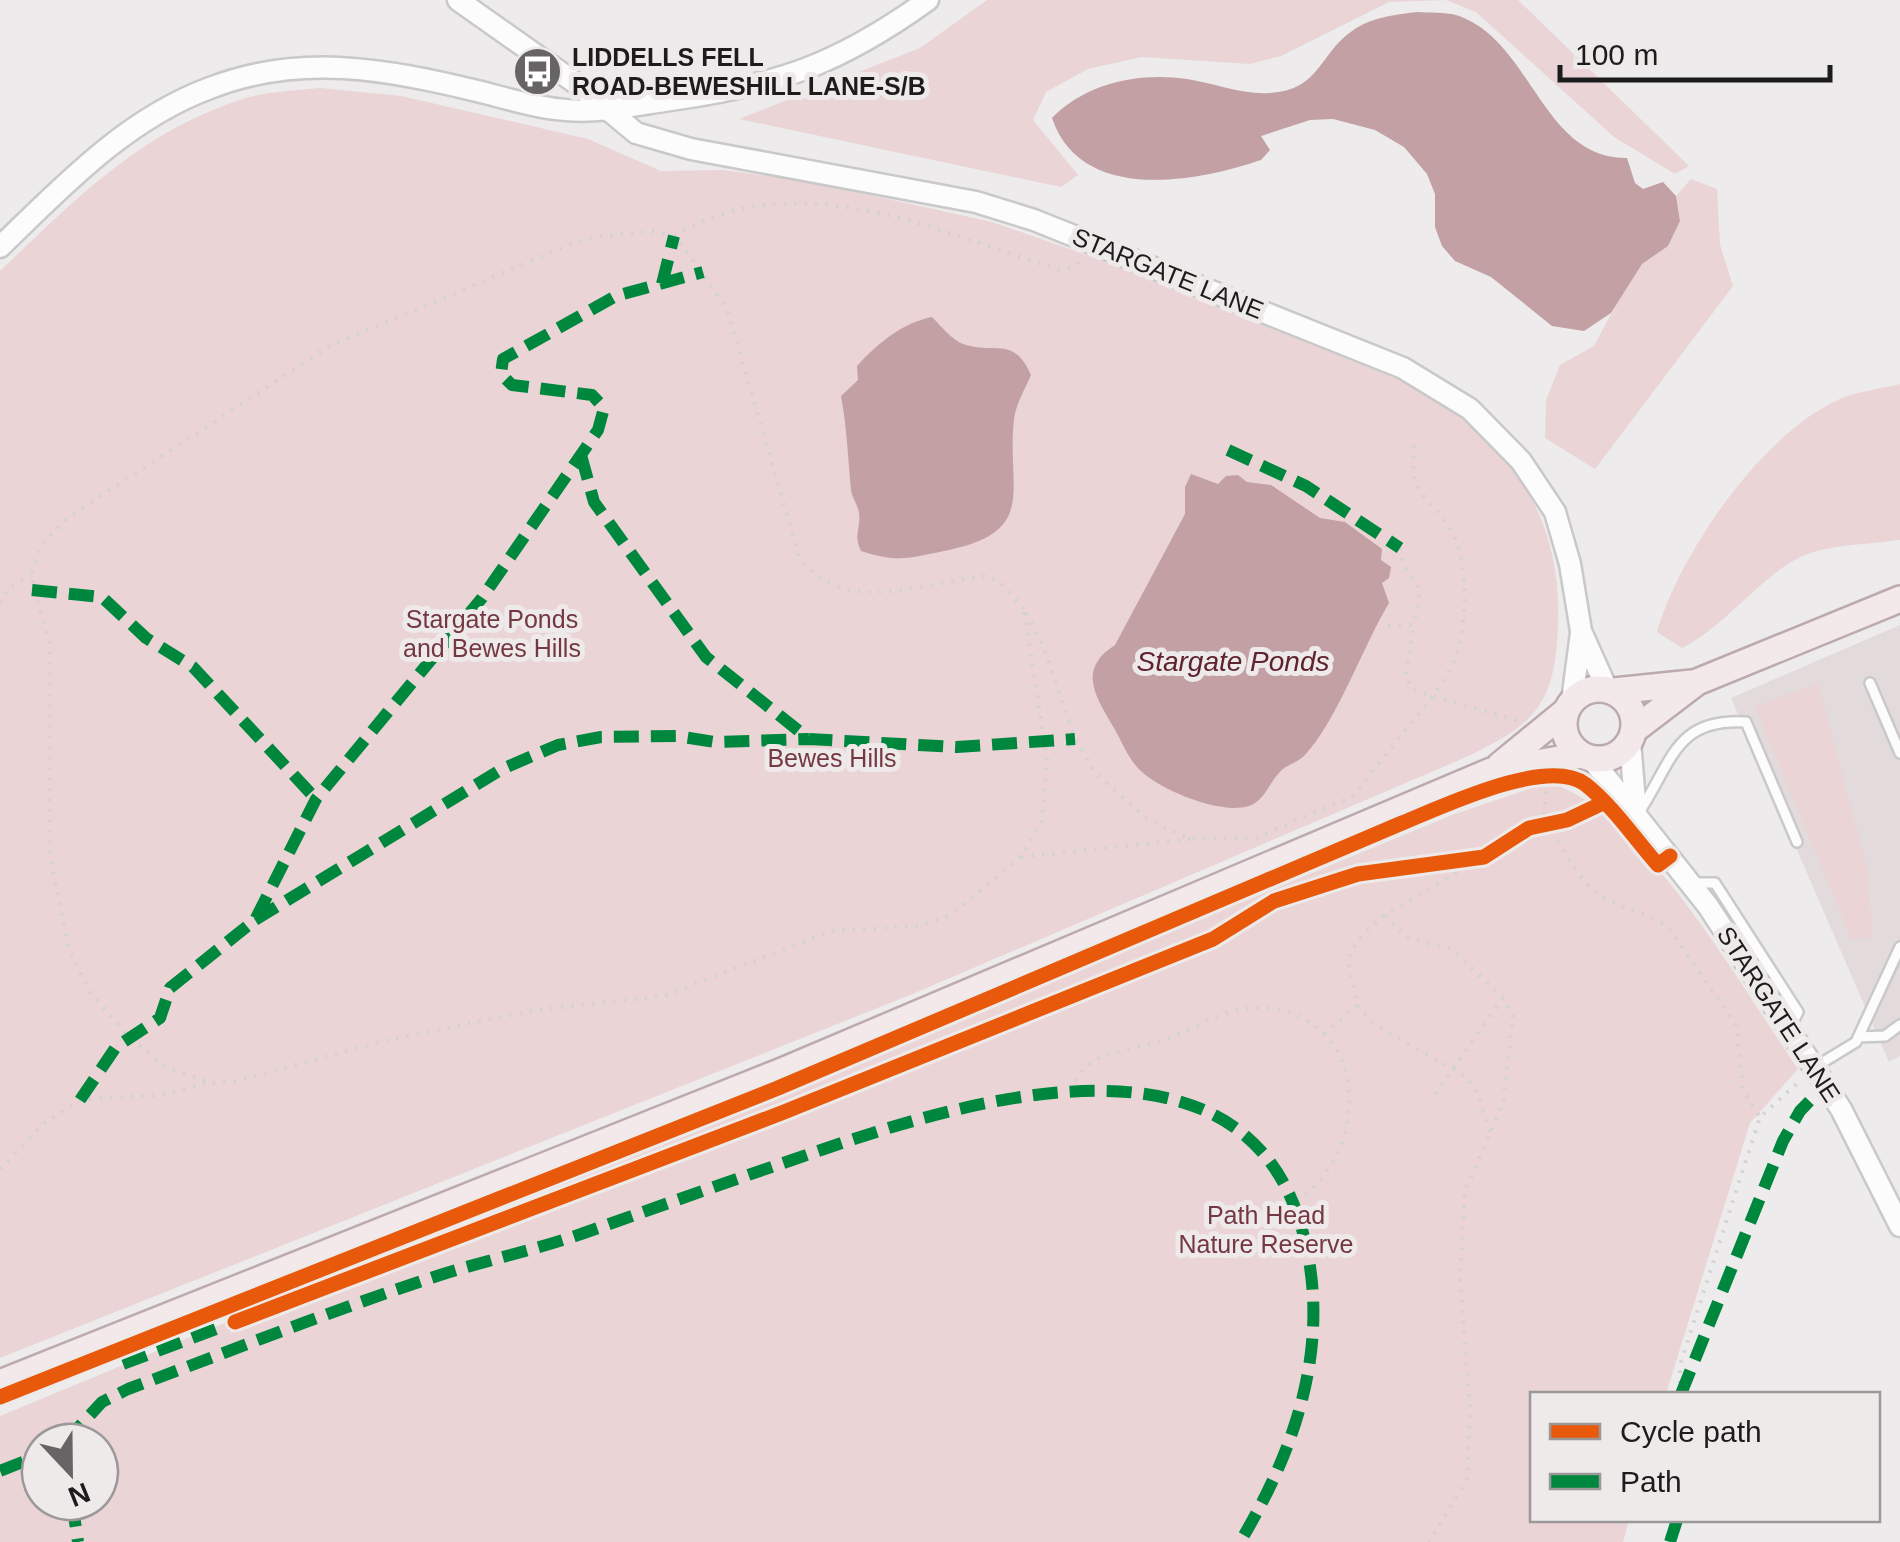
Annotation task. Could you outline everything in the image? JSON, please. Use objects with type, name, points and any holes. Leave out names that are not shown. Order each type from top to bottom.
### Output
[{"type":"main road","points":[[1492,770],[1588,690],[1697,682],[1900,599]]},
{"type":"main road","points":[[0,1383],[782,1071],[1492,770],[1586,756],[1608,758],[1697,682]]},
{"type":"main road","points":[[1610,690],[1632,711],[1632,736]]},
{"type":"main road","points":[[1569,706],[1566,732],[1586,756]]},
{"type":"street","name":"STARGATE LANE","points":[[458,0],[636,132],[664,142],[976,202],[1091,241],[1403,368],[1470,409],[1521,461],[1555,512],[1570,564],[1581,631],[1610,690]]},
{"type":"street","points":[[0,247],[121,138],[185,98],[247,76],[316,65],[362,66],[538,106],[608,110],[730,92],[792,77],[852,50],[928,0]]},
{"type":"street","name":"STARGATE LANE","points":[[1569,706],[1581,631]]},
{"type":"street","points":[[1632,736],[1637,816]]},
{"type":"street","name":"STARGATE LANE","points":[[1586,756],[1691,883],[1894,1193],[1900,1226]]},
{"type":"lane","points":[[1870,683],[1900,752]]},
{"type":"lane","points":[[1637,816],[1685,736],[1722,721],[1746,722],[1797,842]]},
{"type":"lane","points":[[1813,1068],[1858,1036],[1900,947]]},
{"type":"lane","points":[[1858,1036],[1885,1036],[1900,1025]]},
{"type":"path","points":[[212,1083],[184,1076],[150,1056],[89,992],[68,946],[50,851],[49,643],[31,575],[42,544],[69,518],[328,347],[571,244],[636,231],[674,236],[726,209],[786,200],[912,220],[1062,270],[1076,265],[1091,241]]},
{"type":"path","points":[[674,236],[727,309],[774,480],[799,556],[810,573],[837,590],[854,593],[984,576],[999,581],[1024,609],[1044,648],[1075,738],[1096,774],[1150,821],[1191,839]]},
{"type":"path","points":[[1022,856],[1191,839],[1255,838],[1352,797],[1433,696],[1460,643],[1460,562],[1450,529],[1421,497],[1412,472],[1414,445]]},
{"type":"path","points":[[1400,548],[1404,567],[1420,590],[1405,676],[1413,690],[1523,722]]},
{"type":"path","points":[[0,604],[11,586],[31,575]]},
{"type":"path","points":[[0,1169],[44,1124],[80,1100],[158,1095],[212,1083],[237,1082],[379,1042],[535,1010],[687,991],[831,932],[935,922],[1022,856],[1042,821],[1048,782],[1024,609]]},
{"type":"path","points":[[1388,626],[1414,625]]},
{"type":"path","points":[[1548,776],[1544,812],[1576,868],[1598,894],[1668,927],[1736,1026],[1744,1090],[1760,1117]]},
{"type":"path","points":[[1484,857],[1385,916],[1364,933],[1350,953],[1348,968],[1357,1004],[1376,1025],[1451,1067],[1477,1092],[1492,1138]]},
{"type":"path","points":[[1385,916],[1407,938],[1452,949],[1502,998],[1513,1017],[1514,1030],[1504,1104],[1465,1191],[1460,1282],[1470,1408],[1468,1480],[1429,1542]]},
{"type":"path","points":[[1435,1094],[1502,998]]},
{"type":"path","points":[[1324,1034],[1357,1004]]},
{"type":"path","points":[[1070,1090],[1090,1061],[1105,1053],[1164,1040],[1244,1008],[1286,1012],[1324,1034],[1352,1098],[1352,1117],[1328,1173],[1295,1202]]},
{"type":"path","points":[[1680,1392],[1680,1365],[1760,1117],[1813,1068]]},
{"type":"shaded area","points":[[1900,625],[1900,1056],[1889,1062],[1731,698]]},
{"type":"green space","points":[[987,0],[1446,0],[1389,2],[1281,56],[1250,64],[1142,57],[1088,69],[1046,92],[1033,120],[1078,175],[1061,187],[739,119],[920,48]]},
{"type":"green space","points":[[1446,0],[1518,0],[1689,166],[1675,174],[1614,137],[1476,12]]},
{"type":"green space","name":"Stargate Ponds and Bewes Hills","points":[[320,88],[401,96],[588,139],[661,171],[723,170],[811,182],[992,222],[1124,268],[1400,380],[1468,424],[1496,450],[1537,510],[1550,545],[1557,584],[1556,651],[1544,697],[1529,718],[1514,730],[1464,758],[910,995],[0,1358],[0,271],[112,170],[172,130],[252,96]]},
{"type":"green space","points":[[1691,179],[1717,189],[1720,245],[1733,286],[1595,469],[1545,438],[1546,400],[1560,365],[1594,346],[1642,264],[1668,246],[1680,221],[1676,196]]},
{"type":"green space","points":[[1900,384],[1900,540],[1835,547],[1797,559],[1765,581],[1717,625],[1682,648],[1657,632],[1684,567],[1704,533],[1754,467],[1811,416],[1840,399]]},
{"type":"green space","points":[[1818,683],[1868,873],[1872,937],[1852,940],[1755,707]]},
{"type":"green space","name":"Path Head Nature Reserve","points":[[1558,786],[1591,804],[1625,832],[1691,910],[1798,1069],[1750,1123],[1667,1392],[1530,1392],[1530,1522],[1628,1522],[1623,1542],[0,1542],[0,1416],[1452,815],[1535,787]]},
{"type":"water","points":[[1417,12],[1456,15],[1482,28],[1503,48],[1555,120],[1575,139],[1598,153],[1627,158],[1635,183],[1643,189],[1663,182],[1676,196],[1680,221],[1668,246],[1642,264],[1611,313],[1584,331],[1552,326],[1491,277],[1455,261],[1442,246],[1435,227],[1435,194],[1427,174],[1404,147],[1375,130],[1333,119],[1310,120],[1261,136],[1270,150],[1261,160],[1205,175],[1143,180],[1114,175],[1088,164],[1067,145],[1052,118],[1097,88],[1132,79],[1169,77],[1260,93],[1287,90],[1309,78],[1341,40],[1360,26],[1383,17]]},
{"type":"water","points":[[932,317],[963,344],[1018,355],[1031,375],[1014,419],[1012,505],[1006,520],[994,532],[974,543],[912,557],[873,555],[861,551],[858,540],[859,513],[851,490],[841,396],[858,380],[857,366],[873,350],[900,329]]},
{"type":"water","name":"Stargate Ponds","points":[[1191,474],[1218,484],[1226,476],[1238,475],[1247,482],[1271,485],[1320,518],[1345,522],[1382,549],[1381,560],[1391,567],[1389,578],[1382,583],[1389,603],[1316,742],[1304,756],[1282,770],[1259,800],[1243,807],[1193,800],[1146,776],[1127,753],[1093,684],[1096,664],[1115,645],[1185,514],[1185,487]]},
{"type":"marked path","points":[[662,284],[674,236]]},
{"type":"marked path","points":[[80,1100],[116,1047],[160,1018],[170,988],[255,920],[316,799],[482,598],[598,430],[604,408],[592,395],[512,385],[501,374],[503,359],[616,296],[703,272]]},
{"type":"marked path","points":[[1228,450],[1306,486],[1400,548]]},
{"type":"marked path","points":[[581,455],[594,502],[706,657],[809,739],[957,747],[1075,739]]},
{"type":"marked path","points":[[32,590],[102,597],[146,638],[193,667],[316,799]]},
{"type":"marked path","points":[[255,920],[502,769],[558,745],[601,737],[676,736],[715,742],[809,739]]},
{"type":"marked path","points":[[1682,1392],[1783,1141],[1800,1111],[1825,1085]]},
{"type":"marked path","points":[[84,1422],[102,1402],[128,1389],[322,1316],[458,1270],[564,1240],[930,1116],[1007,1099],[1084,1091],[1156,1096],[1220,1118],[1270,1162],[1303,1233],[1311,1274],[1311,1354],[1304,1393],[1278,1469],[1240,1542]]},
{"type":"marked path","points":[[123,1364],[240,1320]]},
{"type":"marked path","points":[[0,1471],[20,1463]]},
{"type":"marked path","points":[[75,1522],[78,1542]]},
{"type":"marked path","points":[[1670,1542],[1676,1522]]},
{"type":"cycle path","points":[[0,1397],[778,1088],[1494,787],[1546,776],[1568,777],[1595,792],[1658,865],[1670,856]]},
{"type":"cycle path","points":[[235,1322],[784,1112],[1213,939],[1274,901],[1358,874],[1484,857],[1529,828],[1567,820],[1603,803]]},
{"type":"place","name":"LIDDELLS FELL ROAD-BEWESHILL LANE-S/B","points":[[537,71]]},
{"type":"park label","name":"Bewes Hills","points":[[832,758]]}]
